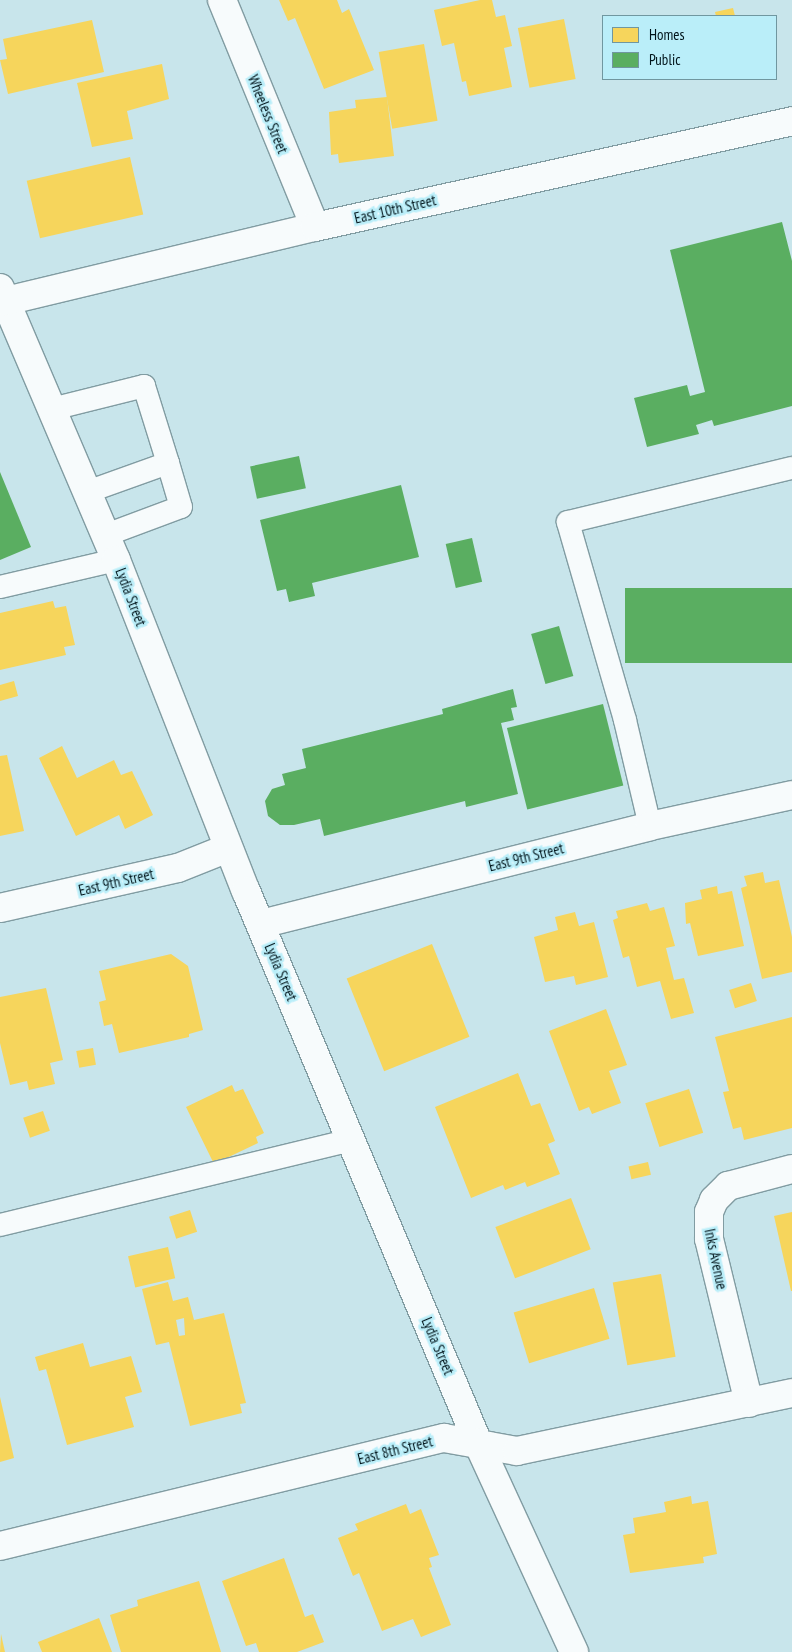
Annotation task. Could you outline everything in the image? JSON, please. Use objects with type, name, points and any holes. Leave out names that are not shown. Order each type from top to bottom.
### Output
[{"type":"street","name":"Wheeless Street","points":[[222,0],[315,227]]},
{"type":"street","name":"East 10th Street","points":[[2,296],[792,121]]},
{"type":"street","name":"Lydia Street","points":[[2,296],[111,548],[228,848],[478,1443],[574,1652]]},
{"type":"street","name":"East 9th Street","points":[[261,924],[650,826],[792,794]]},
{"type":"street","name":"East 9th Street","points":[[0,908],[178,868],[228,848]]},
{"type":"street","name":"Inks Avenue","points":[[750,1403],[710,1239],[709,1212],[714,1200],[728,1186],[792,1169]]},
{"type":"street","name":"East 8th Street","points":[[0,1546],[444,1438],[478,1443],[516,1452],[792,1393]]},
{"type":"lane","points":[[0,587],[111,548],[181,507],[144,386],[52,409]]},
{"type":"lane","points":[[87,492],[168,463]]},
{"type":"lane","points":[[650,826],[625,720],[568,522],[792,468]]},
{"type":"lane","points":[[0,1225],[352,1140]]},
{"type":"building: Homes","points":[[279,0],[337,0],[342,13],[349,9],[374,70],[324,89],[295,18],[288,21]]},
{"type":"building: Homes","points":[[480,0],[492,0],[496,17],[505,15],[512,46],[504,48],[512,87],[469,96],[466,81],[462,82],[454,43],[442,46],[434,10]]},
{"type":"building: Homes","points":[[733,8],[735,15],[716,15],[715,12]]},
{"type":"building: Homes","points":[[564,19],[576,79],[530,88],[518,28]]},
{"type":"building: Homes","points":[[92,20],[104,72],[8,94],[0,60],[7,59],[3,39]]},
{"type":"building: Homes","points":[[424,44],[438,121],[392,129],[379,52]]},
{"type":"building: Homes","points":[[162,64],[169,99],[127,111],[133,139],[92,147],[77,83]]},
{"type":"building: Homes","points":[[387,97],[394,156],[339,163],[338,154],[331,155],[329,112],[356,108],[355,100]]},
{"type":"building: Homes","points":[[130,157],[143,214],[40,238],[27,181]]},
{"type":"building: Homes","points":[[53,601],[55,608],[66,606],[75,645],[64,647],[66,655],[0,670],[0,613]]},
{"type":"building: Homes","points":[[14,681],[18,696],[0,701],[0,685]]},
{"type":"building: Homes","points":[[62,746],[77,778],[114,760],[121,775],[132,771],[153,815],[125,829],[119,815],[76,836],[39,758]]},
{"type":"building: Homes","points":[[7,755],[24,831],[0,836],[0,756]]},
{"type":"building: Homes","points":[[763,872],[765,883],[779,880],[792,937],[792,972],[762,979],[741,888],[747,886],[744,876]]},
{"type":"building: Homes","points":[[717,886],[718,894],[732,891],[744,946],[698,956],[690,923],[686,924],[685,903],[702,899],[700,890]]},
{"type":"building: Homes","points":[[647,903],[650,911],[664,907],[675,946],[666,948],[674,980],[684,978],[694,1013],[671,1019],[660,981],[637,987],[629,956],[623,958],[613,920],[618,918],[616,911]]},
{"type":"building: Homes","points":[[575,912],[579,926],[594,922],[608,977],[576,985],[574,976],[545,982],[534,937],[558,930],[555,917]]},
{"type":"building: Homes","points":[[432,944],[469,1037],[384,1071],[347,978]]},
{"type":"building: Homes","points":[[171,954],[188,966],[203,1030],[189,1034],[189,1037],[119,1053],[112,1024],[104,1026],[99,1002],[106,1000],[99,971]]},
{"type":"building: Homes","points":[[751,983],[757,1001],[735,1008],[729,990]]},
{"type":"building: Homes","points":[[46,988],[63,1060],[50,1063],[55,1084],[29,1090],[27,1081],[10,1085],[0,1043],[0,997]]},
{"type":"building: Homes","points":[[606,1009],[627,1065],[609,1071],[621,1103],[592,1114],[589,1107],[579,1111],[549,1031]]},
{"type":"building: Homes","points":[[792,1017],[792,1128],[744,1140],[741,1127],[733,1129],[723,1092],[729,1091],[715,1037]]},
{"type":"building: Homes","points":[[93,1048],[96,1065],[79,1068],[76,1051]]},
{"type":"building: Homes","points":[[518,1073],[531,1106],[540,1103],[555,1141],[548,1144],[560,1174],[527,1187],[525,1182],[505,1190],[503,1185],[471,1198],[435,1107]]},
{"type":"building: Homes","points":[[232,1085],[235,1092],[243,1089],[264,1133],[256,1137],[258,1143],[214,1164],[186,1107]]},
{"type":"building: Homes","points":[[689,1089],[703,1133],[659,1147],[645,1103]]},
{"type":"building: Homes","points":[[43,1111],[50,1131],[30,1138],[23,1118]]},
{"type":"building: Homes","points":[[648,1162],[651,1175],[631,1179],[629,1166]]},
{"type":"building: Homes","points":[[571,1198],[591,1249],[515,1278],[495,1227]]},
{"type":"building: Homes","points":[[190,1210],[197,1232],[176,1239],[169,1217]]},
{"type":"building: Homes","points":[[792,1212],[792,1291],[791,1291],[774,1216]]},
{"type":"building: Homes","points":[[168,1247],[175,1278],[135,1287],[128,1256]]},
{"type":"building: Homes","points":[[661,1274],[676,1357],[627,1365],[613,1283]]},
{"type":"building: Homes","points":[[168,1282],[173,1301],[188,1297],[194,1320],[224,1313],[246,1403],[240,1404],[242,1413],[190,1426],[169,1342],[156,1345],[142,1289]],"holes":[[[184,1318],[185,1335],[179,1336],[176,1320]]]},
{"type":"building: Homes","points":[[594,1288],[609,1339],[529,1363],[514,1313]]},
{"type":"building: Homes","points":[[83,1343],[90,1367],[131,1356],[142,1392],[125,1397],[134,1427],[67,1445],[46,1369],[39,1371],[35,1357]]},
{"type":"building: Homes","points":[[0,1397],[14,1458],[0,1462]]},
{"type":"building: Homes","points":[[691,1496],[692,1504],[708,1501],[717,1554],[703,1557],[704,1563],[630,1573],[623,1535],[635,1533],[633,1518],[666,1512],[664,1502]]},
{"type":"building: Homes","points":[[406,1504],[410,1514],[421,1509],[439,1555],[429,1558],[432,1567],[429,1568],[451,1625],[421,1637],[413,1619],[382,1631],[359,1573],[353,1576],[338,1538],[358,1530],[355,1524]]},
{"type":"building: Homes","points":[[284,1558],[305,1617],[313,1614],[324,1642],[297,1652],[259,1652],[256,1643],[246,1646],[222,1581]]},
{"type":"building: Homes","points":[[199,1581],[221,1652],[121,1652],[110,1615],[138,1606],[137,1600]]},
{"type":"building: Homes","points":[[99,1618],[112,1652],[42,1652],[38,1642]]},
{"type":"building: Homes","points":[[1,1634],[5,1652],[0,1652]]},
{"type":"building: Public","points":[[782,222],[792,261],[792,406],[714,426],[712,420],[696,425],[699,434],[647,447],[634,398],[687,385],[690,396],[705,392],[670,250]]},
{"type":"building: Public","points":[[299,456],[306,488],[257,499],[250,466]]},
{"type":"building: Public","points":[[0,472],[31,547],[0,560]]},
{"type":"building: Public","points":[[401,485],[419,557],[312,583],[315,596],[289,602],[286,589],[277,591],[260,520]]},
{"type":"building: Public","points":[[472,538],[482,582],[456,588],[446,544]]},
{"type":"building: Public","points":[[625,588],[792,588],[792,663],[625,663]]},
{"type":"building: Public","points":[[559,626],[573,676],[545,684],[531,634]]},
{"type":"building: Public","points":[[513,689],[517,707],[511,708],[514,720],[501,723],[518,794],[466,807],[465,801],[324,836],[320,819],[294,825],[280,825],[268,816],[265,801],[272,789],[285,785],[282,774],[306,768],[302,749],[443,714],[442,709]]},
{"type":"building: Public","points":[[603,704],[623,786],[527,809],[507,728]]}]
